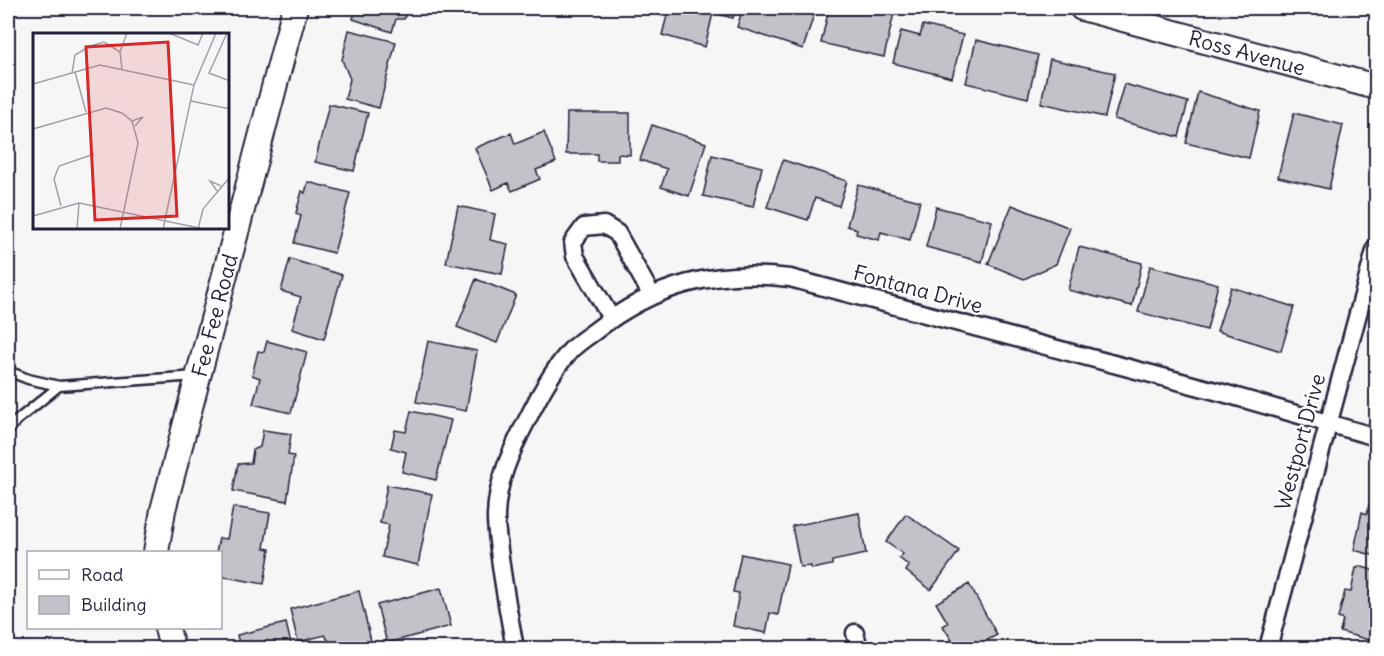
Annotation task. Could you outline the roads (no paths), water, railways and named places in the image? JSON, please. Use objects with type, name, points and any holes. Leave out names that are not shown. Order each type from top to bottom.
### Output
[{"type":"street","name":"Fee Fee Road","points":[[156,551],[163,510],[295,8]]},
{"type":"street","name":"Ross Avenue","points":[[1082,8],[1377,87]]},
{"type":"street","points":[[611,318],[574,256],[573,242],[584,227],[604,225],[617,233],[652,296]]},
{"type":"street","name":"Westport Drive","points":[[1268,648],[1377,247]]},
{"type":"street","name":"Fontana Drive","points":[[515,648],[502,574],[496,518],[508,455],[540,393],[571,350],[611,318],[652,296],[687,283],[724,275],[757,274],[790,278],[1223,393],[1377,437]]},
{"type":"street","points":[[167,629],[172,648]]},
{"type":"lane","points":[[8,370],[28,379],[59,386],[198,376]]},
{"type":"lane","points":[[8,431],[15,421],[59,386]]}]
